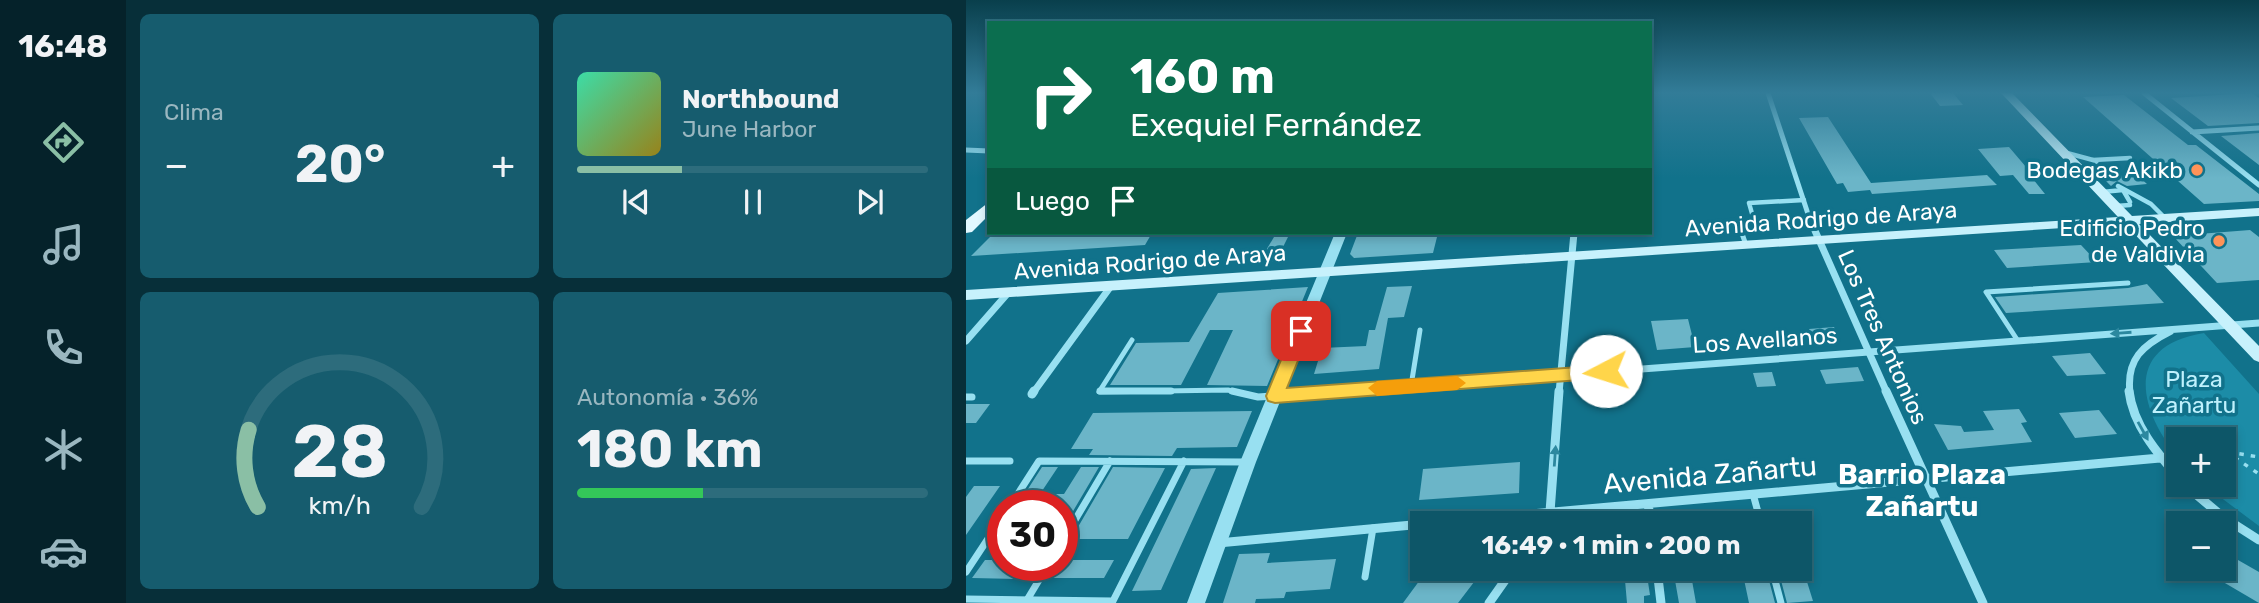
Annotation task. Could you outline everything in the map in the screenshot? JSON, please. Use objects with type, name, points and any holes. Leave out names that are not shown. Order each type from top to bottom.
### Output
[{"type":"main road","points":[[2033,121],[2259,356]]},
{"type":"main road","points":[[966,213],[987,193]]},
{"type":"main road","points":[[966,228],[987,209]]},
{"type":"main road","name":"Avenida Rodrigo de Araya","points":[[966,295],[2259,212]]},
{"type":"street","name":"Los Tres Antonios","points":[[1777,121],[1818,240],[1983,603]]},
{"type":"street","points":[[2179,121],[2259,185]]},
{"type":"street","points":[[2192,132],[2259,128]]},
{"type":"street","points":[[966,150],[987,150]]},
{"type":"street","points":[[1196,603],[1248,462],[1340,235]]},
{"type":"street","points":[[1550,511],[1574,235]]},
{"type":"street","points":[[1032,394],[1111,286]]},
{"type":"street","points":[[966,341],[1007,293]]},
{"type":"street","name":"Los Avellanos","points":[[1275,396],[2259,323]]},
{"type":"street","points":[[2166,464],[2134,412],[2129,375],[2135,357],[2148,343],[2166,333],[2189,328]]},
{"type":"street","name":"Avenida Zañartu","points":[[1562,511],[2160,457]]},
{"type":"street","points":[[2199,497],[2223,517],[2259,540]]},
{"type":"street","points":[[1648,504],[1649,511]]},
{"type":"street","points":[[1217,542],[1410,525]]},
{"type":"street","points":[[1489,603],[1505,581]]},
{"type":"street","points":[[1658,581],[1661,603]]},
{"type":"lane","points":[[2062,152],[2092,160],[2130,158]]},
{"type":"lane","points":[[2092,160],[2108,176]]},
{"type":"lane","points":[[2081,171],[2102,170]]},
{"type":"lane","points":[[2102,192],[2120,188],[2149,204],[2165,218]]},
{"type":"lane","points":[[2116,206],[2130,204],[2120,188]]},
{"type":"lane","points":[[1720,226],[1755,224],[1749,203],[1804,200]]},
{"type":"lane","points":[[1740,225],[1745,245]]},
{"type":"lane","points":[[2018,341],[1986,292],[2128,283]]},
{"type":"lane","points":[[1411,386],[1420,330]]},
{"type":"lane","points":[[1132,340],[1099,392],[1228,390],[1258,397],[1275,396]]},
{"type":"lane","points":[[966,461],[1010,461]]},
{"type":"lane","points":[[1020,490],[1039,461],[1248,462]]},
{"type":"lane","points":[[1078,514],[1110,461]]},
{"type":"lane","points":[[966,599],[1113,601],[1184,461]]},
{"type":"lane","points":[[1753,494],[1758,511]]},
{"type":"lane","points":[[1365,577],[1373,528]]},
{"type":"lane","points":[[966,572],[987,540]]},
{"type":"lane","points":[[1027,600],[1038,581]]},
{"type":"lane","points":[[1775,581],[1781,603]]},
{"type":"path","points":[[2236,453],[2259,457]]},
{"type":"path","points":[[2236,459],[2259,474]]},
{"type":"green space","name":"Plaza Zañartu","points":[[2204,333],[2259,394],[2259,526],[2220,497],[2236,497],[2236,427],[2166,427],[2166,441],[2154,420],[2146,382],[2150,366],[2160,351],[2178,340]]},
{"type":"building","points":[[1801,121],[1831,121],[1871,183],[1987,175],[1997,185],[1872,194],[1870,190],[1848,192],[1843,183],[1837,184]]},
{"type":"building","name":"Bodegas Akikb","points":[[2110,121],[2157,121],[2188,145],[2196,145],[2259,194],[2259,201],[2204,204]]},
{"type":"building","points":[[2202,121],[2259,121],[2259,123],[2208,126]]},
{"type":"building","points":[[2259,133],[2259,165],[2221,136]]},
{"type":"building","points":[[2009,147],[2045,194],[2029,194],[2013,175],[2000,176],[1978,149]]},
{"type":"building","points":[[2136,174],[2147,184],[2127,186],[2117,181],[2111,186],[2101,176],[2108,181],[2113,176]]},
{"type":"building","points":[[2250,230],[2259,237],[2259,280],[2217,283],[2173,236]]},
{"type":"building","points":[[992,235],[1151,235],[1145,245],[971,256]]},
{"type":"building","points":[[1357,235],[1438,235],[1433,253],[1354,258],[1350,254]]},
{"type":"building","points":[[1274,237],[1288,237],[1276,261],[1262,264],[1265,257],[1262,257]]},
{"type":"building","points":[[2081,245],[2097,262],[2007,268],[1994,250]]},
{"type":"building","points":[[2147,284],[2164,303],[2006,313],[1995,297],[2128,288]]},
{"type":"building","points":[[1412,286],[1404,317],[1388,318],[1379,369],[1314,374],[1322,348],[1366,346],[1369,330],[1375,330],[1387,287]]},
{"type":"building","points":[[1308,287],[1267,386],[1207,385],[1233,330],[1210,330],[1181,385],[1110,385],[1136,343],[1189,342],[1218,293]]},
{"type":"building","points":[[1688,319],[1695,347],[1657,350],[1651,321]]},
{"type":"building","points":[[1834,327],[1839,338],[1814,340],[1809,329]]},
{"type":"building","points":[[2090,353],[2106,374],[2067,376],[2052,356]]},
{"type":"building","points":[[1858,367],[1864,381],[1826,384],[1820,370]]},
{"type":"building","points":[[1772,372],[1776,386],[1757,387],[1753,373]]},
{"type":"building","points":[[966,404],[990,404],[976,423],[966,423]]},
{"type":"building","points":[[2019,409],[2027,422],[2021,423],[2032,442],[1948,450],[1934,424],[1961,426],[1964,432],[1994,430],[1983,411]]},
{"type":"building","points":[[2099,410],[2117,434],[2075,438],[2059,413]]},
{"type":"building","points":[[1252,411],[1237,447],[1177,448],[1172,456],[1089,455],[1093,449],[1071,449],[1093,413]]},
{"type":"building","points":[[1520,462],[1519,493],[1419,500],[1423,469]]},
{"type":"building","points":[[1042,467],[1058,467],[1043,490],[1027,490]]},
{"type":"building","points":[[1081,467],[1099,467],[1078,503],[1078,490],[1067,490]]},
{"type":"building","points":[[1113,467],[1165,468],[1128,539],[1078,539],[1078,527]]},
{"type":"building","points":[[1216,468],[1161,590],[1132,591],[1191,469]]},
{"type":"building","points":[[974,486],[1000,486],[997,490],[987,490],[987,505],[966,535],[966,497]]},
{"type":"building","points":[[1270,553],[1267,563],[1336,559],[1330,589],[1286,592],[1284,598],[1256,599],[1255,603],[1223,603],[1239,554]]},
{"type":"building","points":[[2236,559],[2259,572],[2259,603],[2221,581],[2236,581]]},
{"type":"building","points":[[985,560],[987,560],[987,578],[972,578]]},
{"type":"building","points":[[1078,560],[1114,560],[1104,578],[1078,578]]},
{"type":"building","points":[[1419,581],[1475,581],[1458,603],[1403,603]]},
{"type":"building","points":[[1625,581],[1648,581],[1650,595],[1644,596],[1644,603],[1627,603]]},
{"type":"building","points":[[1675,581],[1692,581],[1696,603],[1679,603]]},
{"type":"building","points":[[1744,581],[1769,581],[1775,603],[1749,603]]},
{"type":"building","points":[[1781,581],[1807,581],[1813,601],[1787,603]]},
{"type":"slow traffic","points":[[1377,388],[1457,383]]},
{"type":"place","name":"Bodegas Akikb","points":[[2197,170]]},
{"type":"place","name":"Edificio Pedro de Valdivia","points":[[2219,241]]},
{"type":"district","name":"Barrio Plaza Zañartu","points":[[1922,490]]},
{"type":"route","points":[[1301,331],[1275,396],[1606,371]]}]
